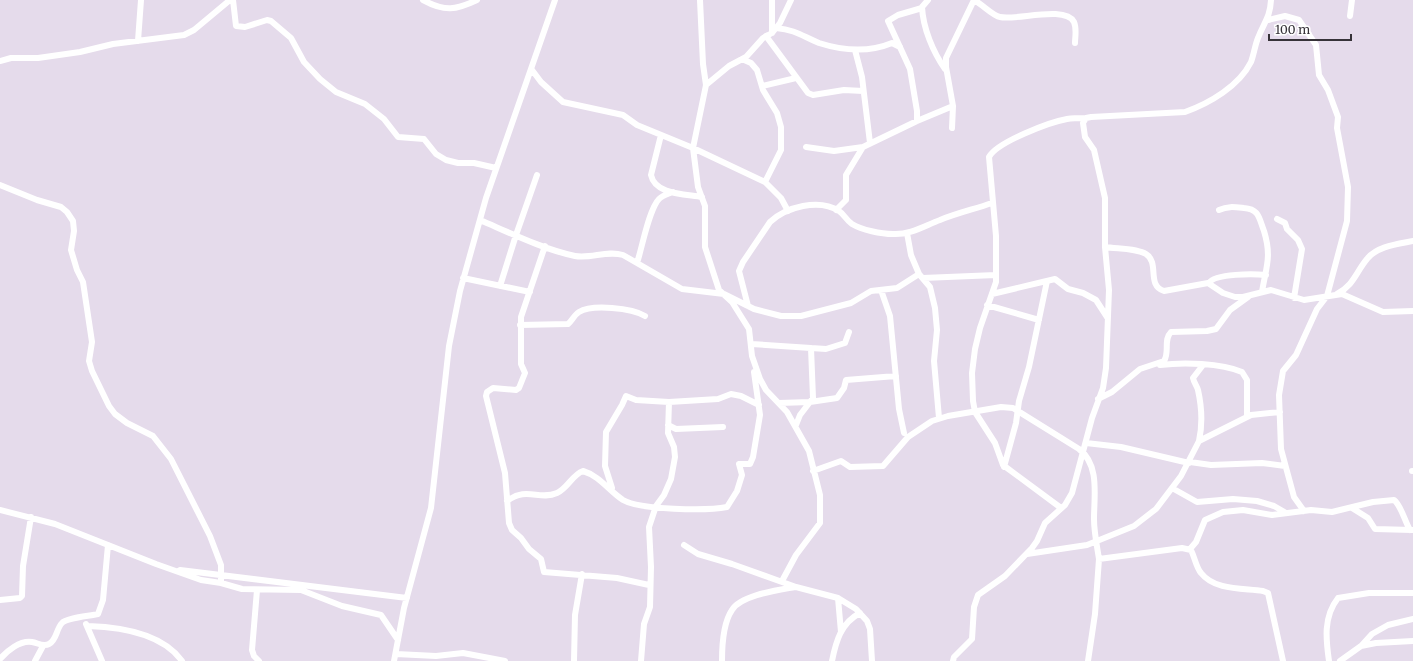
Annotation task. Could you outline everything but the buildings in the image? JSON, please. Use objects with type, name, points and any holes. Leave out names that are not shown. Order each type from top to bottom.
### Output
[{"type":"street","points":[[138,41],[140,0]]},
{"type":"street","points":[[0,61],[11,58],[38,58],[138,41],[184,35],[194,30],[231,0],[236,11],[235,24],[238,28],[267,20],[271,21],[291,38],[304,62],[320,79],[336,92],[365,104],[384,119],[398,137],[424,139],[436,154],[446,160],[474,163],[496,168]]},
{"type":"street","points":[[423,0],[439,7],[455,9],[477,0]]},
{"type":"street","points":[[395,657],[407,598],[431,508],[449,346],[464,278],[496,168],[532,70],[553,0]]},
{"type":"street","points":[[506,501],[523,493],[543,495],[558,493],[578,473],[583,471],[599,480],[626,501],[656,506],[701,510],[728,507],[737,491],[742,475],[739,464],[749,464],[752,461],[760,415],[750,331],[732,302],[719,290],[705,247],[705,206],[698,184],[693,148],[706,85],[701,35],[700,0]]},
{"type":"street","points":[[772,0],[771,32],[796,78],[808,93],[813,95],[844,90],[863,91]]},
{"type":"street","points":[[706,85],[729,66],[742,59],[771,32],[791,0]]},
{"type":"street","points":[[917,120],[917,111],[910,70],[888,20],[898,15],[922,8],[928,0]]},
{"type":"street","points":[[952,128],[953,106],[946,70],[946,58],[974,0],[1000,18],[1048,15],[1066,16],[1072,19],[1075,25],[1075,44]]},
{"type":"street","points":[[1061,508],[1004,466],[993,439],[975,412],[972,388],[973,363],[980,328],[996,282],[996,236],[989,158],[992,152],[1018,136],[1048,124],[1067,119],[1185,112],[1209,101],[1227,89],[1247,68],[1260,33],[1268,20],[1271,0]]},
{"type":"street","points":[[1350,16],[1352,0]]},
{"type":"street","points":[[922,8],[925,24],[934,48],[946,70]]},
{"type":"street","points":[[1268,20],[1285,16],[1295,18],[1301,22],[1316,45],[1319,76],[1328,90],[1338,117],[1337,128],[1348,187],[1348,216],[1327,296],[1317,309],[1296,355],[1283,371],[1279,400],[1280,444],[1294,496],[1304,511]]},
{"type":"street","points":[[771,32],[793,31],[819,42],[847,50],[879,48],[892,43],[900,47]]},
{"type":"street","points":[[855,50],[862,77],[870,143]]},
{"type":"street","points":[[742,59],[754,67],[762,86],[777,113],[781,136],[780,152],[765,182]]},
{"type":"street","points":[[532,70],[541,82],[563,102],[623,115],[635,124],[693,148],[765,182],[781,198],[788,211]]},
{"type":"street","points":[[762,86],[796,78]]},
{"type":"street","points":[[806,147],[832,151],[863,147],[903,129],[917,120],[953,106]]},
{"type":"street","points":[[953,661],[954,657],[972,639],[974,607],[978,596],[1005,576],[1036,544],[1045,523],[1061,508],[1072,493],[1098,399],[1103,388],[1106,368],[1109,290],[1105,247],[1104,192],[1094,150],[1085,137],[1083,123],[1086,118]]},
{"type":"street","points":[[661,135],[651,178],[658,186],[673,192],[702,197]]},
{"type":"street","points":[[836,210],[846,200],[846,176],[863,147]]},
{"type":"street","points":[[500,286],[537,175]]},
{"type":"street","points":[[0,185],[37,200],[61,207],[67,212],[73,221],[74,231],[71,250],[77,270],[83,282],[92,342],[89,362],[92,371],[109,406],[115,414],[127,423],[152,436],[165,450],[181,477],[200,518],[206,526],[221,565],[221,583]]},
{"type":"street","points":[[637,263],[654,207],[661,197],[673,192]]},
{"type":"street","points":[[748,306],[739,275],[740,269],[764,229],[775,217],[788,211],[804,205],[827,207],[836,210],[855,226],[890,234],[907,232],[940,219],[992,203]]},
{"type":"street","points":[[1219,210],[1230,206],[1253,210],[1259,214],[1268,245],[1266,274],[1262,292]]},
{"type":"street","points":[[1277,219],[1285,223],[1287,229],[1298,240],[1302,249],[1294,298]]},
{"type":"street","points":[[480,220],[567,254],[583,257],[616,253],[637,263],[682,289],[724,294],[748,306],[772,315],[801,316],[853,303],[869,292],[895,289],[921,276],[996,275]]},
{"type":"street","points":[[907,232],[911,255],[921,276],[930,287],[936,315],[934,361],[939,418]]},
{"type":"street","points":[[1337,294],[1349,285],[1371,254],[1387,247],[1413,241]]},
{"type":"street","points":[[545,246],[530,292],[522,308],[520,325],[522,364],[525,373],[519,388],[512,391],[493,388],[487,392],[486,396],[505,473],[507,516],[512,530],[521,538],[529,549],[541,559],[544,572],[582,574],[649,585]]},
{"type":"street","points":[[1105,247],[1142,252],[1149,256],[1152,260],[1155,284],[1162,291],[1170,291],[1209,283],[1212,279],[1226,276],[1266,274]]},
{"type":"street","points":[[464,278],[530,292]]},
{"type":"street","points":[[992,294],[1056,279],[1068,289],[1086,294],[1098,302],[1108,318]]},
{"type":"street","points":[[1004,466],[1016,423],[1017,410],[1047,281]]},
{"type":"street","points":[[1209,283],[1219,291],[1230,296],[1250,296],[1262,292],[1275,291],[1304,300],[1344,294],[1383,312],[1413,311]]},
{"type":"street","points":[[881,290],[890,316],[899,409],[904,433]]},
{"type":"street","points":[[1098,399],[1114,391],[1136,372],[1154,364],[1161,363],[1166,358],[1167,341],[1171,332],[1216,330],[1230,310],[1250,296]]},
{"type":"street","points":[[988,305],[1039,320]]},
{"type":"street","points":[[520,325],[568,324],[580,312],[598,307],[632,312],[645,316]]},
{"type":"street","points":[[751,344],[826,349],[837,347],[845,343],[849,332]]},
{"type":"street","points":[[796,425],[800,415],[810,402],[813,393],[811,348]]},
{"type":"street","points":[[1154,364],[1179,362],[1241,371],[1248,380],[1247,417]]},
{"type":"street","points":[[754,364],[765,388],[787,412],[809,451],[820,495],[820,522],[796,555],[782,582]]},
{"type":"street","points":[[1026,554],[1097,542],[1138,524],[1156,509],[1189,463],[1199,441],[1202,424],[1202,409],[1198,388],[1193,378],[1203,365]]},
{"type":"street","points":[[779,403],[810,402],[838,398],[845,387],[846,380],[896,376]]},
{"type":"street","points":[[613,492],[605,466],[606,432],[622,405],[625,396],[636,400],[669,402],[718,398],[731,394],[741,396],[759,405]]},
{"type":"street","points":[[640,661],[644,624],[650,607],[649,585],[651,567],[648,532],[656,506],[664,495],[673,471],[674,451],[668,435],[669,402]]},
{"type":"street","points":[[813,471],[842,461],[850,467],[883,466],[908,437],[939,418],[1001,407],[1013,408],[1017,410],[1083,453],[1091,465],[1094,484],[1094,522],[1099,559],[1096,614],[1088,661]]},
{"type":"street","points":[[1199,441],[1258,413],[1280,412]]},
{"type":"street","points":[[668,425],[676,429],[723,427]]},
{"type":"street","points":[[1086,443],[1121,447],[1189,463],[1211,465],[1264,463],[1285,466]]},
{"type":"street","points":[[1172,488],[1197,502],[1232,499],[1257,501],[1274,506],[1286,513]]},
{"type":"street","points":[[1190,549],[1196,542],[1205,520],[1215,515],[1238,510],[1270,515],[1304,511],[1332,512],[1373,502],[1395,500],[1399,505],[1404,519],[1412,530]]},
{"type":"street","points":[[1352,508],[1368,518],[1375,529],[1412,530]]},
{"type":"street","points":[[0,510],[31,517],[201,580],[221,583],[242,589],[301,590],[342,606],[381,614],[398,640]]},
{"type":"street","points":[[0,600],[20,598],[22,596],[23,566],[31,517]]},
{"type":"street","points":[[35,661],[43,646],[52,642],[62,622],[98,614],[101,608],[108,545]]},
{"type":"street","points":[[684,545],[698,554],[738,566],[796,587],[838,598],[860,613],[869,626],[872,661]]},
{"type":"street","points":[[1099,559],[1104,557],[1182,548],[1190,549]]},
{"type":"street","points":[[1190,549],[1200,571],[1209,580],[1228,587],[1263,591],[1268,593],[1283,661]]},
{"type":"street","points":[[170,569],[222,574],[407,598]]},
{"type":"street","points":[[574,661],[575,615],[582,574]]},
{"type":"street","points":[[722,661],[722,645],[727,622],[734,607],[740,602],[756,596],[796,587]]},
{"type":"street","points":[[257,590],[252,650],[254,656],[259,661]]},
{"type":"street","points":[[1330,661],[1326,631],[1331,610],[1338,598],[1369,593],[1413,593]]},
{"type":"street","points":[[838,598],[841,632]]},
{"type":"street","points":[[832,661],[836,641],[841,632],[849,619],[860,613]]},
{"type":"street","points":[[81,618],[88,626],[102,661]]},
{"type":"street","points":[[1340,661],[1361,646],[1372,634],[1388,625],[1413,619]]},
{"type":"street","points":[[88,626],[100,626],[145,636],[169,647],[182,661]]},
{"type":"street","points":[[1361,646],[1376,643],[1413,641]]},
{"type":"street","points":[[0,659],[4,654],[21,643],[31,642],[43,646]]},
{"type":"street","points":[[388,661],[395,657],[436,656],[463,653],[474,658],[506,661]]}]
